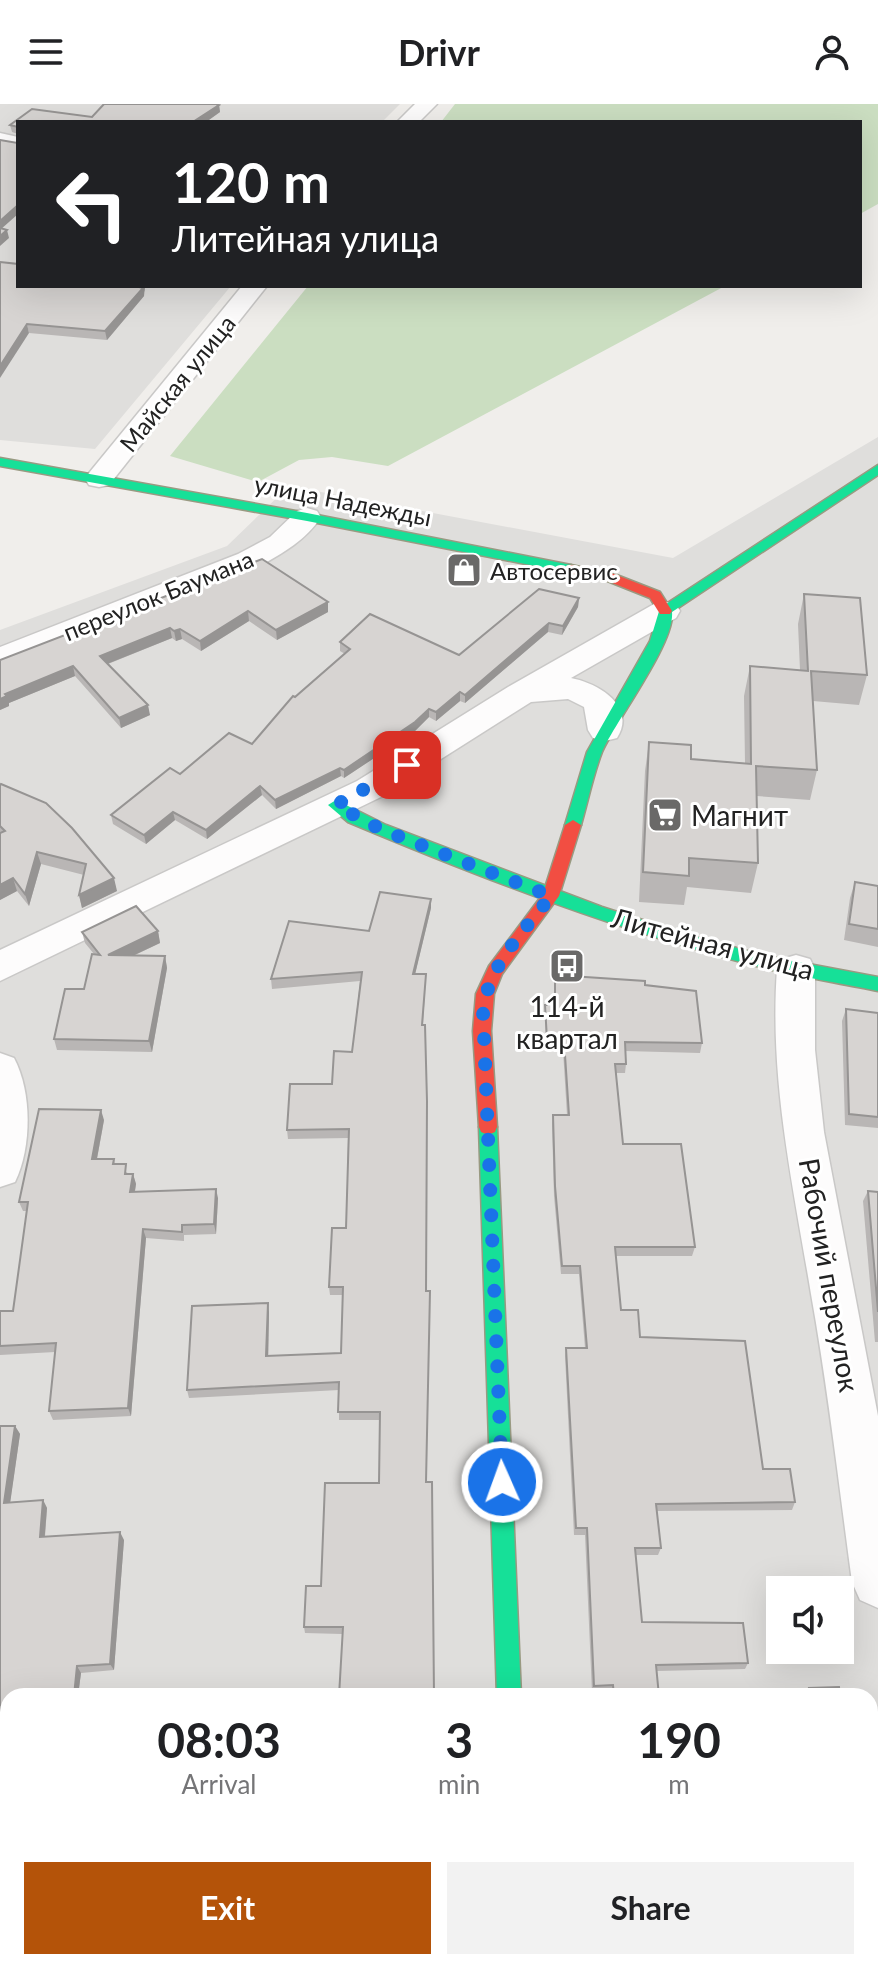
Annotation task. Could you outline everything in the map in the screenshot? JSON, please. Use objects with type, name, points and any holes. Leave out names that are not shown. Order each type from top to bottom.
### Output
[{"type":"street","points":[[409,120],[427,104]]},
{"type":"street","name":"Майская улица","points":[[99,479],[253,288]]},
{"type":"street","name":"улица Надежды","points":[[0,462],[307,517],[609,577],[655,595],[665,611]]},
{"type":"street","points":[[0,967],[385,779],[520,694],[665,611],[878,469]]},
{"type":"street","name":"переулок Баумана","points":[[0,658],[249,560],[280,543],[307,517]]},
{"type":"street","points":[[509,1688],[494,1238],[482,1021],[485,994],[495,971],[551,896],[587,774],[605,730],[657,641],[666,618],[665,611]]},
{"type":"street","points":[[520,694],[564,688],[587,693],[598,699],[603,707],[605,730]]},
{"type":"street","name":"Литейная улица","points":[[336,805],[380,829],[551,896],[731,954],[878,984]]},
{"type":"street","name":"Рабочий переулок","points":[[796,969],[791,1015],[795,1063],[808,1154],[843,1341],[878,1582]]},
{"type":"street","points":[[0,1069],[7,1118],[0,1169]]},
{"type":"shaded area","points":[[0,104],[400,104],[384,120],[16,120],[16,288],[229,288],[95,449],[0,440]]},
{"type":"shaded area","points":[[878,437],[878,1688],[0,1688],[0,630],[227,546],[289,486],[673,558]]},
{"type":"green space","points":[[455,104],[878,104],[878,204],[862,213],[862,120],[443,120]]},
{"type":"green space","points":[[306,288],[721,288],[388,466],[332,457],[299,460],[258,482],[170,456]]},
{"type":"building","points":[[104,104],[219,105],[196,120],[17,120],[32,109],[92,117]]},
{"type":"building","points":[[0,140],[16,143],[16,207],[0,221]]},
{"type":"building","points":[[0,262],[16,264],[16,288],[143,288],[105,331],[27,324],[0,366]]},
{"type":"building","points":[[262,559],[328,602],[276,630],[248,611],[200,641],[180,629],[174,631],[170,628],[100,656],[148,705],[119,718],[73,666],[5,694],[7,696],[0,699],[0,660]]},
{"type":"building","points":[[539,589],[579,598],[563,626],[549,623],[465,695],[460,692],[436,712],[429,709],[344,770],[340,768],[275,800],[260,786],[206,830],[173,812],[144,835],[111,815],[170,768],[180,774],[229,733],[252,744],[293,696],[350,649],[340,642],[370,614],[459,655]]},
{"type":"building","points":[[804,594],[860,598],[867,675],[811,671],[817,770],[756,766],[758,863],[689,858],[689,876],[643,872],[649,742],[691,745],[691,759],[751,764],[750,666],[808,671]]},
{"type":"building","points":[[1,784],[46,803],[72,828],[114,878],[79,895],[86,864],[37,852],[25,894],[13,878],[0,885],[0,833],[5,831],[0,826]]},
{"type":"building","points":[[855,882],[878,886],[878,929],[849,924]]},
{"type":"building","points":[[380,892],[431,899],[413,974],[426,974],[422,1025],[425,1025],[427,1101],[426,1291],[430,1291],[426,1482],[432,1482],[434,1688],[339,1688],[343,1627],[304,1627],[306,1586],[321,1586],[325,1483],[379,1483],[380,1412],[338,1412],[339,1382],[187,1390],[192,1306],[268,1303],[266,1356],[341,1353],[343,1287],[329,1287],[332,1228],[346,1228],[349,1129],[287,1130],[290,1084],[332,1084],[334,1051],[352,1052],[362,972],[271,979],[289,921],[369,931]]},
{"type":"building","points":[[136,906],[158,931],[108,955],[165,956],[149,1041],[54,1039],[65,989],[84,989],[92,954],[100,955],[82,932]]},
{"type":"building","points":[[555,975],[645,981],[645,985],[696,991],[702,1043],[625,1042],[626,1064],[615,1064],[623,1144],[681,1144],[695,1247],[615,1247],[621,1310],[638,1310],[640,1337],[745,1341],[763,1469],[790,1469],[795,1502],[656,1504],[661,1548],[635,1548],[642,1622],[743,1623],[748,1663],[656,1665],[658,1688],[594,1686],[587,1528],[576,1528],[566,1348],[587,1348],[580,1266],[562,1266],[553,1115],[569,1115],[564,1040],[547,1040],[545,1005],[555,1005]]},
{"type":"building","points":[[846,1009],[878,1013],[878,1117],[849,1114]]},
{"type":"building","points":[[39,1109],[101,1110],[92,1159],[114,1159],[113,1164],[126,1164],[125,1174],[133,1174],[130,1192],[216,1189],[214,1224],[182,1225],[182,1232],[143,1229],[128,1408],[49,1411],[56,1343],[0,1346],[0,1311],[13,1311],[28,1202],[19,1202]]},
{"type":"building","points":[[868,1191],[878,1192],[878,1312]]},
{"type":"building","points":[[0,1426],[15,1426],[4,1503],[43,1500],[40,1537],[120,1532],[110,1664],[77,1666],[75,1688],[0,1688]]},
{"type":"traffic: fast","points":[[0,462],[307,517],[571,569]]},
{"type":"traffic: fast","points":[[665,611],[878,469]]},
{"type":"traffic: fast","points":[[573,825],[595,752],[657,641],[666,618],[665,611]]},
{"type":"traffic: fast","points":[[336,805],[354,818],[380,829],[596,911],[684,940],[766,962],[878,984]]},
{"type":"traffic: fast","points":[[488,1127],[509,1688]]},
{"type":"traffic: jam","points":[[571,569],[609,577],[655,595],[665,611]]},
{"type":"traffic: jam","points":[[488,1127],[482,1031],[485,994],[495,971],[551,896],[573,825]]},
{"type":"place","name":"Автосервис","points":[[464,570]]},
{"type":"place","name":"Магнит","points":[[665,815]]},
{"type":"place","name":"114-й квартал","points":[[567,966]]},
{"type":"route","points":[[407,765],[336,805],[354,818],[551,896],[495,971],[485,994],[483,1011],[502,1482]]}]
